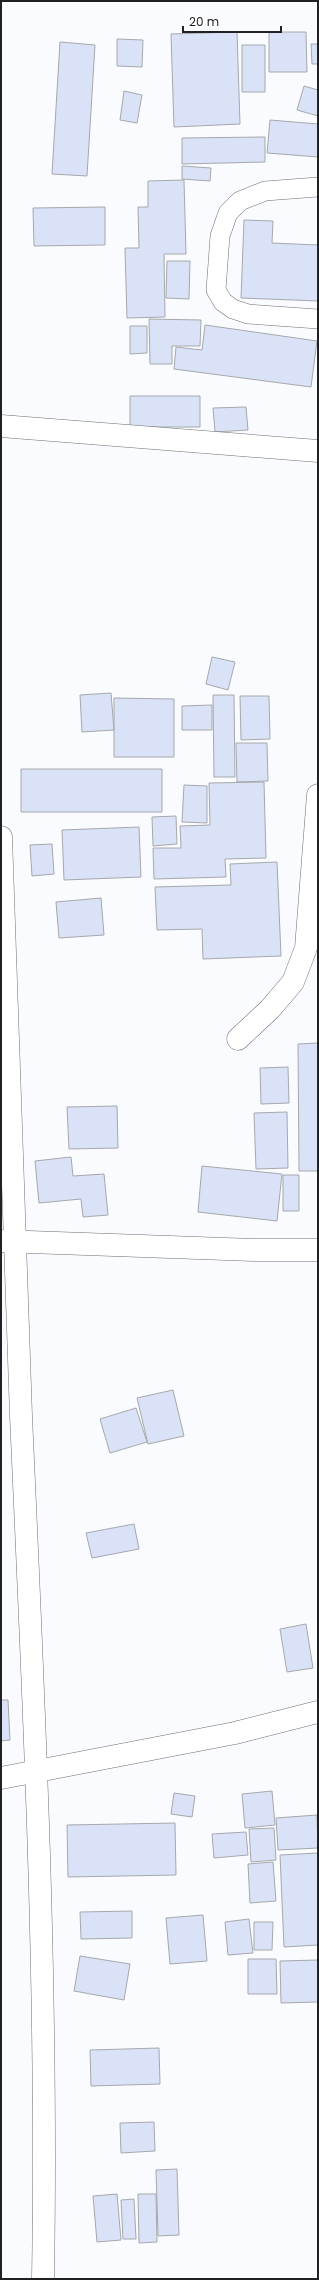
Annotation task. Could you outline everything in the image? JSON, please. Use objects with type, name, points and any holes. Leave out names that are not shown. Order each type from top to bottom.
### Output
[{"type":"street","points":[[1,426],[318,451]]},
{"type":"street","points":[[238,1039],[270,1009],[293,982],[306,948],[318,795]]},
{"type":"street","points":[[1,837],[7,1242],[37,1772],[44,2198],[43,2279]]},
{"type":"street","points":[[7,1242],[254,1250],[318,1250]]},
{"type":"street","points":[[1,1778],[235,1733],[318,1712]]},
{"type":"lane","points":[[318,187],[265,191],[240,201],[228,213],[220,236],[216,290],[223,302],[233,309],[248,314],[318,319]]},
{"type":"building","points":[[237,32],[240,124],[174,127],[171,34]]},
{"type":"building","points":[[269,32],[306,32],[307,72],[269,72]]},
{"type":"building","points":[[117,39],[143,40],[142,67],[117,66]]},
{"type":"building","points":[[60,42],[95,45],[87,176],[52,174]]},
{"type":"building","points":[[311,44],[318,44],[318,64],[312,64]]},
{"type":"building","points":[[242,45],[265,45],[265,92],[242,92]]},
{"type":"building","points":[[304,86],[318,90],[318,116],[297,110]]},
{"type":"building","points":[[124,91],[142,95],[137,123],[120,120]]},
{"type":"building","points":[[270,120],[318,124],[318,157],[267,153]]},
{"type":"building","points":[[265,137],[265,162],[182,164],[182,138]]},
{"type":"building","points":[[182,166],[211,168],[210,181],[182,179]]},
{"type":"building","points":[[184,180],[186,254],[164,254],[165,317],[127,318],[125,248],[139,248],[138,207],[148,207],[148,181]]},
{"type":"building","points":[[105,207],[105,245],[34,246],[33,208]]},
{"type":"building","points":[[244,220],[273,221],[272,243],[318,245],[318,301],[241,298]]},
{"type":"building","points":[[167,261],[190,261],[189,299],[166,298]]},
{"type":"building","points":[[149,319],[201,320],[200,346],[172,346],[172,364],[150,364]]},
{"type":"building","points":[[205,325],[317,341],[311,387],[174,369],[176,347],[202,350]]},
{"type":"building","points":[[130,326],[147,326],[147,353],[130,354]]},
{"type":"building","points":[[130,396],[200,396],[200,427],[130,427]]},
{"type":"building","points":[[246,407],[248,430],[215,432],[213,408]]},
{"type":"building","points":[[212,657],[235,662],[228,690],[206,684]]},
{"type":"building","points":[[111,693],[114,730],[82,732],[80,695]]},
{"type":"building","points":[[213,695],[234,695],[235,777],[214,777]]},
{"type":"building","points":[[240,696],[269,696],[270,739],[241,740]]},
{"type":"building","points":[[114,698],[174,699],[174,757],[114,757]]},
{"type":"building","points":[[212,705],[212,730],[182,730],[182,706]]},
{"type":"building","points":[[236,743],[267,743],[268,781],[237,782]]},
{"type":"building","points":[[21,769],[162,769],[162,812],[21,812]]},
{"type":"building","points":[[264,782],[266,858],[225,859],[226,877],[154,879],[153,848],[181,848],[180,826],[210,825],[209,783]]},
{"type":"building","points":[[184,785],[207,786],[207,823],[182,822]]},
{"type":"building","points":[[176,816],[177,844],[153,846],[152,817]]},
{"type":"building","points":[[139,827],[141,877],[64,880],[62,830]]},
{"type":"building","points":[[52,844],[54,874],[32,876],[30,845]]},
{"type":"building","points":[[277,862],[281,956],[203,959],[202,929],[157,930],[155,887],[231,885],[230,864]]},
{"type":"building","points":[[101,898],[104,935],[59,938],[56,902]]},
{"type":"building","points":[[318,1043],[318,1171],[299,1171],[298,1044]]},
{"type":"building","points":[[288,1067],[289,1103],[261,1104],[260,1068]]},
{"type":"building","points":[[117,1106],[118,1148],[69,1149],[67,1107]]},
{"type":"building","points":[[287,1112],[288,1168],[256,1169],[254,1113]]},
{"type":"building","points":[[71,1157],[73,1176],[104,1174],[108,1215],[83,1217],[81,1199],[39,1203],[35,1161]]},
{"type":"building","points":[[202,1166],[282,1174],[277,1221],[198,1212]]},
{"type":"building","points":[[283,1175],[299,1175],[299,1211],[283,1211]]},
{"type":"building","points":[[173,1390],[184,1436],[148,1444],[137,1398]]},
{"type":"building","points":[[136,1408],[147,1442],[110,1453],[100,1419]]},
{"type":"building","points":[[134,1524],[139,1549],[92,1558],[86,1533]]},
{"type":"building","points":[[306,1624],[313,1668],[287,1672],[280,1629]]},
{"type":"building","points":[[1,1700],[8,1700],[10,1740],[1,1741]]},
{"type":"building","points":[[272,1791],[275,1825],[245,1828],[242,1794]]},
{"type":"building","points":[[174,1793],[195,1796],[192,1817],[171,1814]]},
{"type":"building","points":[[317,1815],[318,1848],[278,1850],[276,1818]]},
{"type":"building","points":[[175,1823],[176,1875],[68,1877],[67,1825]]},
{"type":"building","points":[[274,1828],[276,1860],[251,1862],[249,1829]]},
{"type":"building","points":[[246,1832],[248,1855],[214,1858],[212,1834]]},
{"type":"building","points":[[318,1853],[318,1945],[284,1947],[280,1855]]},
{"type":"building","points":[[273,1862],[276,1901],[250,1903],[248,1864]]},
{"type":"building","points":[[132,1911],[132,1938],[81,1939],[80,1912]]},
{"type":"building","points":[[203,1915],[207,1961],[170,1964],[166,1918]]},
{"type":"building","points":[[249,1919],[253,1953],[228,1955],[225,1922]]},
{"type":"building","points":[[254,1922],[273,1922],[272,1950],[254,1950]]},
{"type":"building","points":[[80,1956],[130,1964],[124,2000],[74,1991]]},
{"type":"building","points":[[248,1959],[276,1959],[277,1994],[248,1994]]},
{"type":"building","points":[[318,1960],[318,2002],[281,2003],[280,1961]]},
{"type":"building","points":[[159,2048],[160,2084],[91,2086],[90,2050]]},
{"type":"building","points":[[154,2122],[155,2151],[121,2153],[120,2123]]},
{"type":"building","points":[[177,2169],[179,2235],[158,2236],[156,2170]]},
{"type":"building","points":[[117,2194],[121,2240],[97,2242],[93,2196]]},
{"type":"building","points":[[138,2194],[156,2194],[157,2242],[139,2243]]},
{"type":"building","points":[[134,2199],[136,2239],[123,2239],[121,2200]]}]
